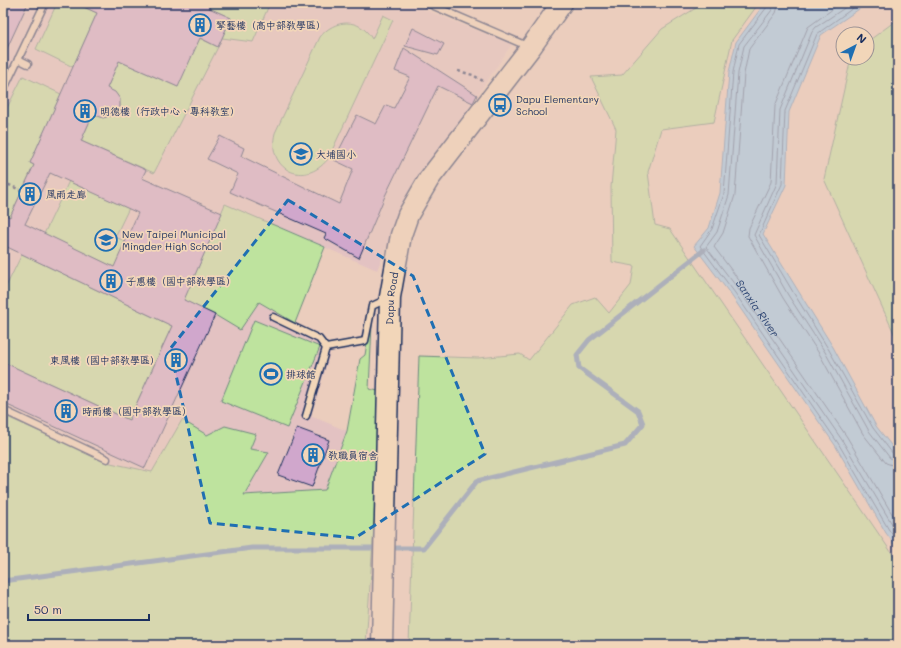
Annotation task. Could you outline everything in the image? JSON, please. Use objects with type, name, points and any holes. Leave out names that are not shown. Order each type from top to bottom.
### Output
[{"type":"main road","name":"Dapu Road","points":[[382,645],[383,531],[390,297],[396,258],[408,215],[429,179],[531,47],[562,3]]},
{"type":"lane","points":[[3,91],[45,3]]},
{"type":"lane","points":[[427,3],[531,47]]},
{"type":"lane","points":[[18,59],[28,64]]},
{"type":"lane","points":[[326,348],[366,341],[372,306],[390,297]]},
{"type":"lane","points":[[273,317],[319,340],[326,348]]},
{"type":"lane","points":[[306,416],[326,348]]},
{"type":"lane","points":[[3,410],[107,459]]},
{"type":"path","points":[[458,71],[473,75],[497,91]]},
{"type":"path","points":[[3,182],[22,191]]},
{"type":"highlighted area","points":[[288,200],[413,276],[485,454],[355,538],[210,523],[170,349]]},
{"type":"shaded area","name":"New Taipei Municipal Mingder High School","points":[[3,3],[408,3],[512,44],[407,200],[377,270],[225,204],[198,268],[320,337],[331,350],[311,416],[347,431],[325,490],[244,495],[3,505]]},
{"type":"green space","points":[[57,3],[75,3],[97,13],[73,67],[36,49]]},
{"type":"green space","points":[[212,3],[270,3],[253,42],[222,38],[231,18],[209,8]]},
{"type":"green space","points":[[704,3],[759,3],[732,40],[714,122],[661,129],[648,172],[655,225],[670,229],[898,562],[898,645],[409,645],[419,356],[478,358],[520,354],[529,360],[573,305],[595,297],[609,313],[631,285],[634,266],[612,262],[611,187],[616,129],[591,77],[622,75],[662,29]]},
{"type":"green space","points":[[147,13],[218,47],[154,173],[81,141],[93,114],[101,117],[108,117],[120,108],[117,96],[107,88],[119,61],[178,87]]},
{"type":"green space","points":[[383,15],[393,20],[328,159],[318,168],[308,173],[289,171],[281,165],[276,156],[274,146],[275,133],[320,37],[332,27],[347,23],[361,27],[372,39]]},
{"type":"green space","points":[[898,19],[898,342],[824,179],[849,66],[875,66],[875,36]]},
{"type":"green space","points":[[23,76],[61,94],[30,163],[34,165],[10,217],[3,214],[3,116]]},
{"type":"green space","points":[[69,181],[129,208],[115,237],[125,241],[122,249],[198,268],[225,204],[325,247],[295,323],[259,302],[240,330],[215,315],[44,234]]},
{"type":"green space","points":[[22,254],[172,326],[129,420],[3,362],[3,293]]},
{"type":"green space","name":"排球館","points":[[254,320],[320,347],[287,428],[221,401]]},
{"type":"green space","points":[[370,324],[372,325],[369,389],[383,392],[366,645],[3,645],[3,415],[106,462],[152,472],[182,420],[207,435],[225,426],[256,434],[250,449],[269,452],[244,495],[325,490],[347,431],[360,359],[365,355]]},
{"type":"water","name":"Sanxia River","points":[[765,3],[868,3],[821,35],[789,112],[786,185],[763,234],[833,347],[876,426],[898,454],[898,549],[886,533],[835,445],[731,295],[694,246],[709,228],[720,193],[729,72],[736,42]]},
{"type":"building","points":[[3,3],[28,3],[3,57]]},
{"type":"building","points":[[75,3],[212,3],[209,8],[231,18],[218,47],[200,38],[178,87],[119,61],[107,88],[115,92],[120,99],[120,108],[113,115],[103,118],[93,114],[81,141],[146,170],[142,178],[222,213],[184,300],[215,315],[145,468],[3,403],[3,362],[129,420],[172,326],[3,245],[3,214],[10,217],[34,165],[30,163],[97,13]],"holes":[[[50,173],[138,213],[114,267],[25,224]]]},
{"type":"building","points":[[413,28],[444,44],[438,55],[405,46]]},
{"type":"building","points":[[404,48],[477,95],[473,103],[438,86],[385,196],[359,258],[324,238],[326,234],[230,192],[238,174],[207,159],[220,136],[244,148],[241,156],[339,204],[353,169],[334,160],[357,115],[376,124],[386,105],[394,108],[410,77],[395,71]]},
{"type":"building","name":"教職員宿舍","points":[[297,428],[329,440],[312,487],[278,475]]},
{"type":"waterway","points":[[388,548],[424,548],[477,481],[625,445],[643,424],[638,411],[579,368],[577,355],[589,340],[704,250]]},
{"type":"waterway","points":[[3,581],[252,548],[380,548]]},
{"type":"place","name":"擎藝樓（高中部教學區）","points":[[200,25]]},
{"type":"place","name":"Dapu Elementary School","points":[[500,105]]},
{"type":"place","name":"明德樓（行政中心、專科教室）","points":[[85,111]]},
{"type":"place","name":"大埔國小","points":[[301,154]]},
{"type":"place","name":"風雨走廊","points":[[30,194]]},
{"type":"place","name":"New Taipei Municipal Mingder High School","points":[[106,240]]},
{"type":"place","name":"子惠樓（國中部教學區）","points":[[111,281]]},
{"type":"place","name":"東風樓（國中部教學區）","points":[[176,360]]},
{"type":"place","name":"排球館","points":[[271,374]]},
{"type":"place","name":"時雨樓（國中部教學區）","points":[[66,411]]},
{"type":"place","name":"教職員宿舍","points":[[313,455]]}]
